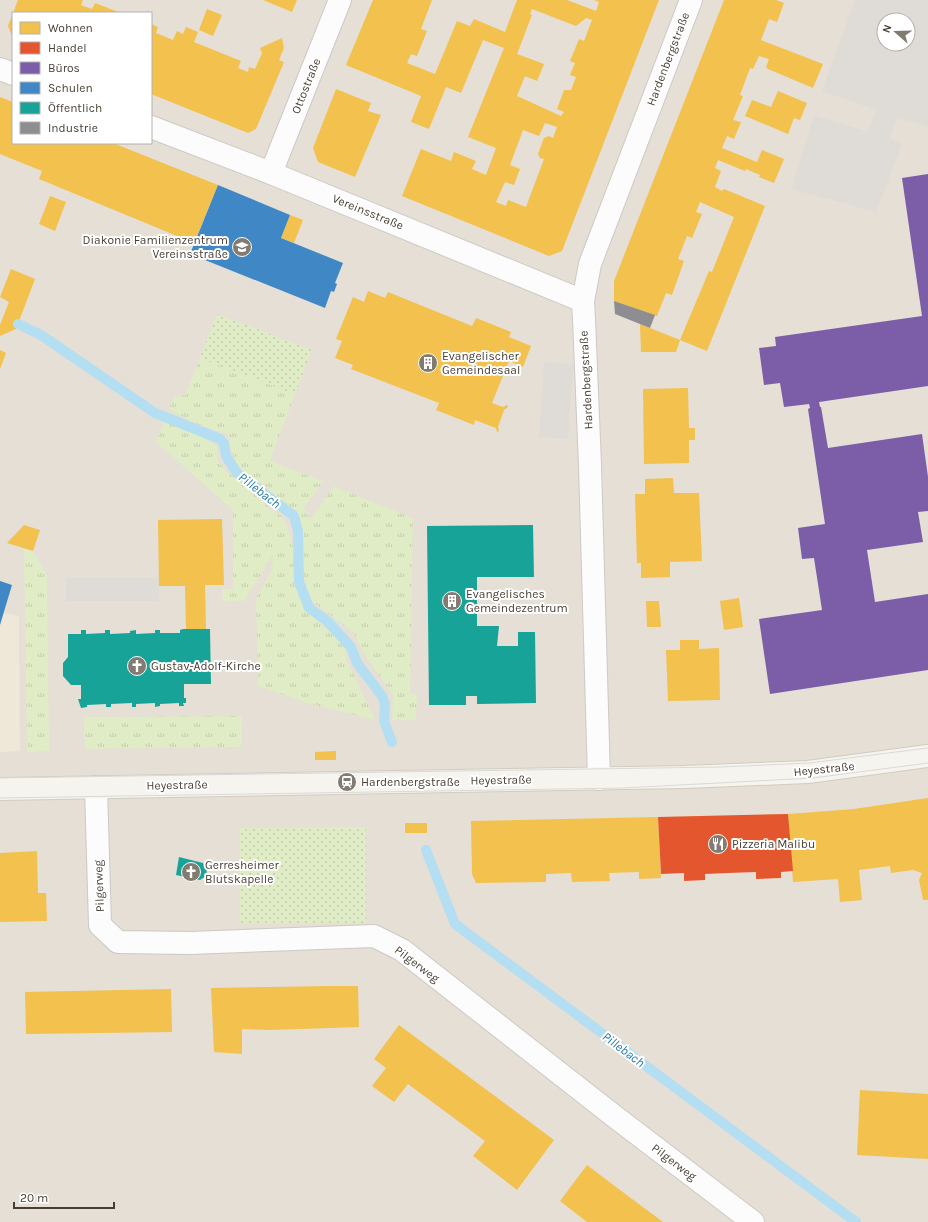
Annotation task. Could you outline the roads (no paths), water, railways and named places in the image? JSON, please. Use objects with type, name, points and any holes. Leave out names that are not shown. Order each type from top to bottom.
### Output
[{"type":"street","name":"Ottostraße","points":[[271,173],[340,0]]},
{"type":"street","name":"Hardenbergstraße","points":[[599,779],[590,465],[583,301],[590,264],[691,0]]},
{"type":"street","points":[[0,69],[12,74]]},
{"type":"street","name":"Vereinsstraße","points":[[152,127],[271,173],[583,301]]},
{"type":"street","name":"Heyestraße","points":[[0,789],[599,779],[808,772],[928,756]]},
{"type":"street","name":"Pilgerweg","points":[[96,787],[100,925],[118,942],[190,944],[374,936],[402,950],[753,1222]]},
{"type":"waterway","name":"Pillebach","points":[[18,324],[41,335],[155,413],[220,439],[224,444],[226,456],[237,473],[294,516],[298,531],[299,582],[309,608],[327,621],[351,647],[357,663],[382,696],[385,704],[384,721],[392,742]]},
{"type":"waterway","name":"Pillebach","points":[[426,850],[455,924],[856,1222]]},
{"type":"tram line","points":[[0,778],[721,767],[809,763],[928,748]]},
{"type":"tram line","points":[[0,798],[623,788],[813,778],[928,763]]},
{"type":"place","name":"Diakonie Familienzentrum Vereinsstraße","points":[[242,247]]},
{"type":"place","name":"Evangelischer Gemeindesaal","points":[[428,363]]},
{"type":"place","name":"Evangelisches Gemeindezentrum","points":[[452,601]]},
{"type":"place","name":"Gustav-Adolf-Kirche","points":[[137,666]]},
{"type":"place","name":"Hardenbergstraße","points":[[347,782]]},
{"type":"place","name":"Pizzeria Malibu","points":[[718,844]]},
{"type":"place","name":"Gerresheimer Blutskapelle","points":[[191,872]]}]
